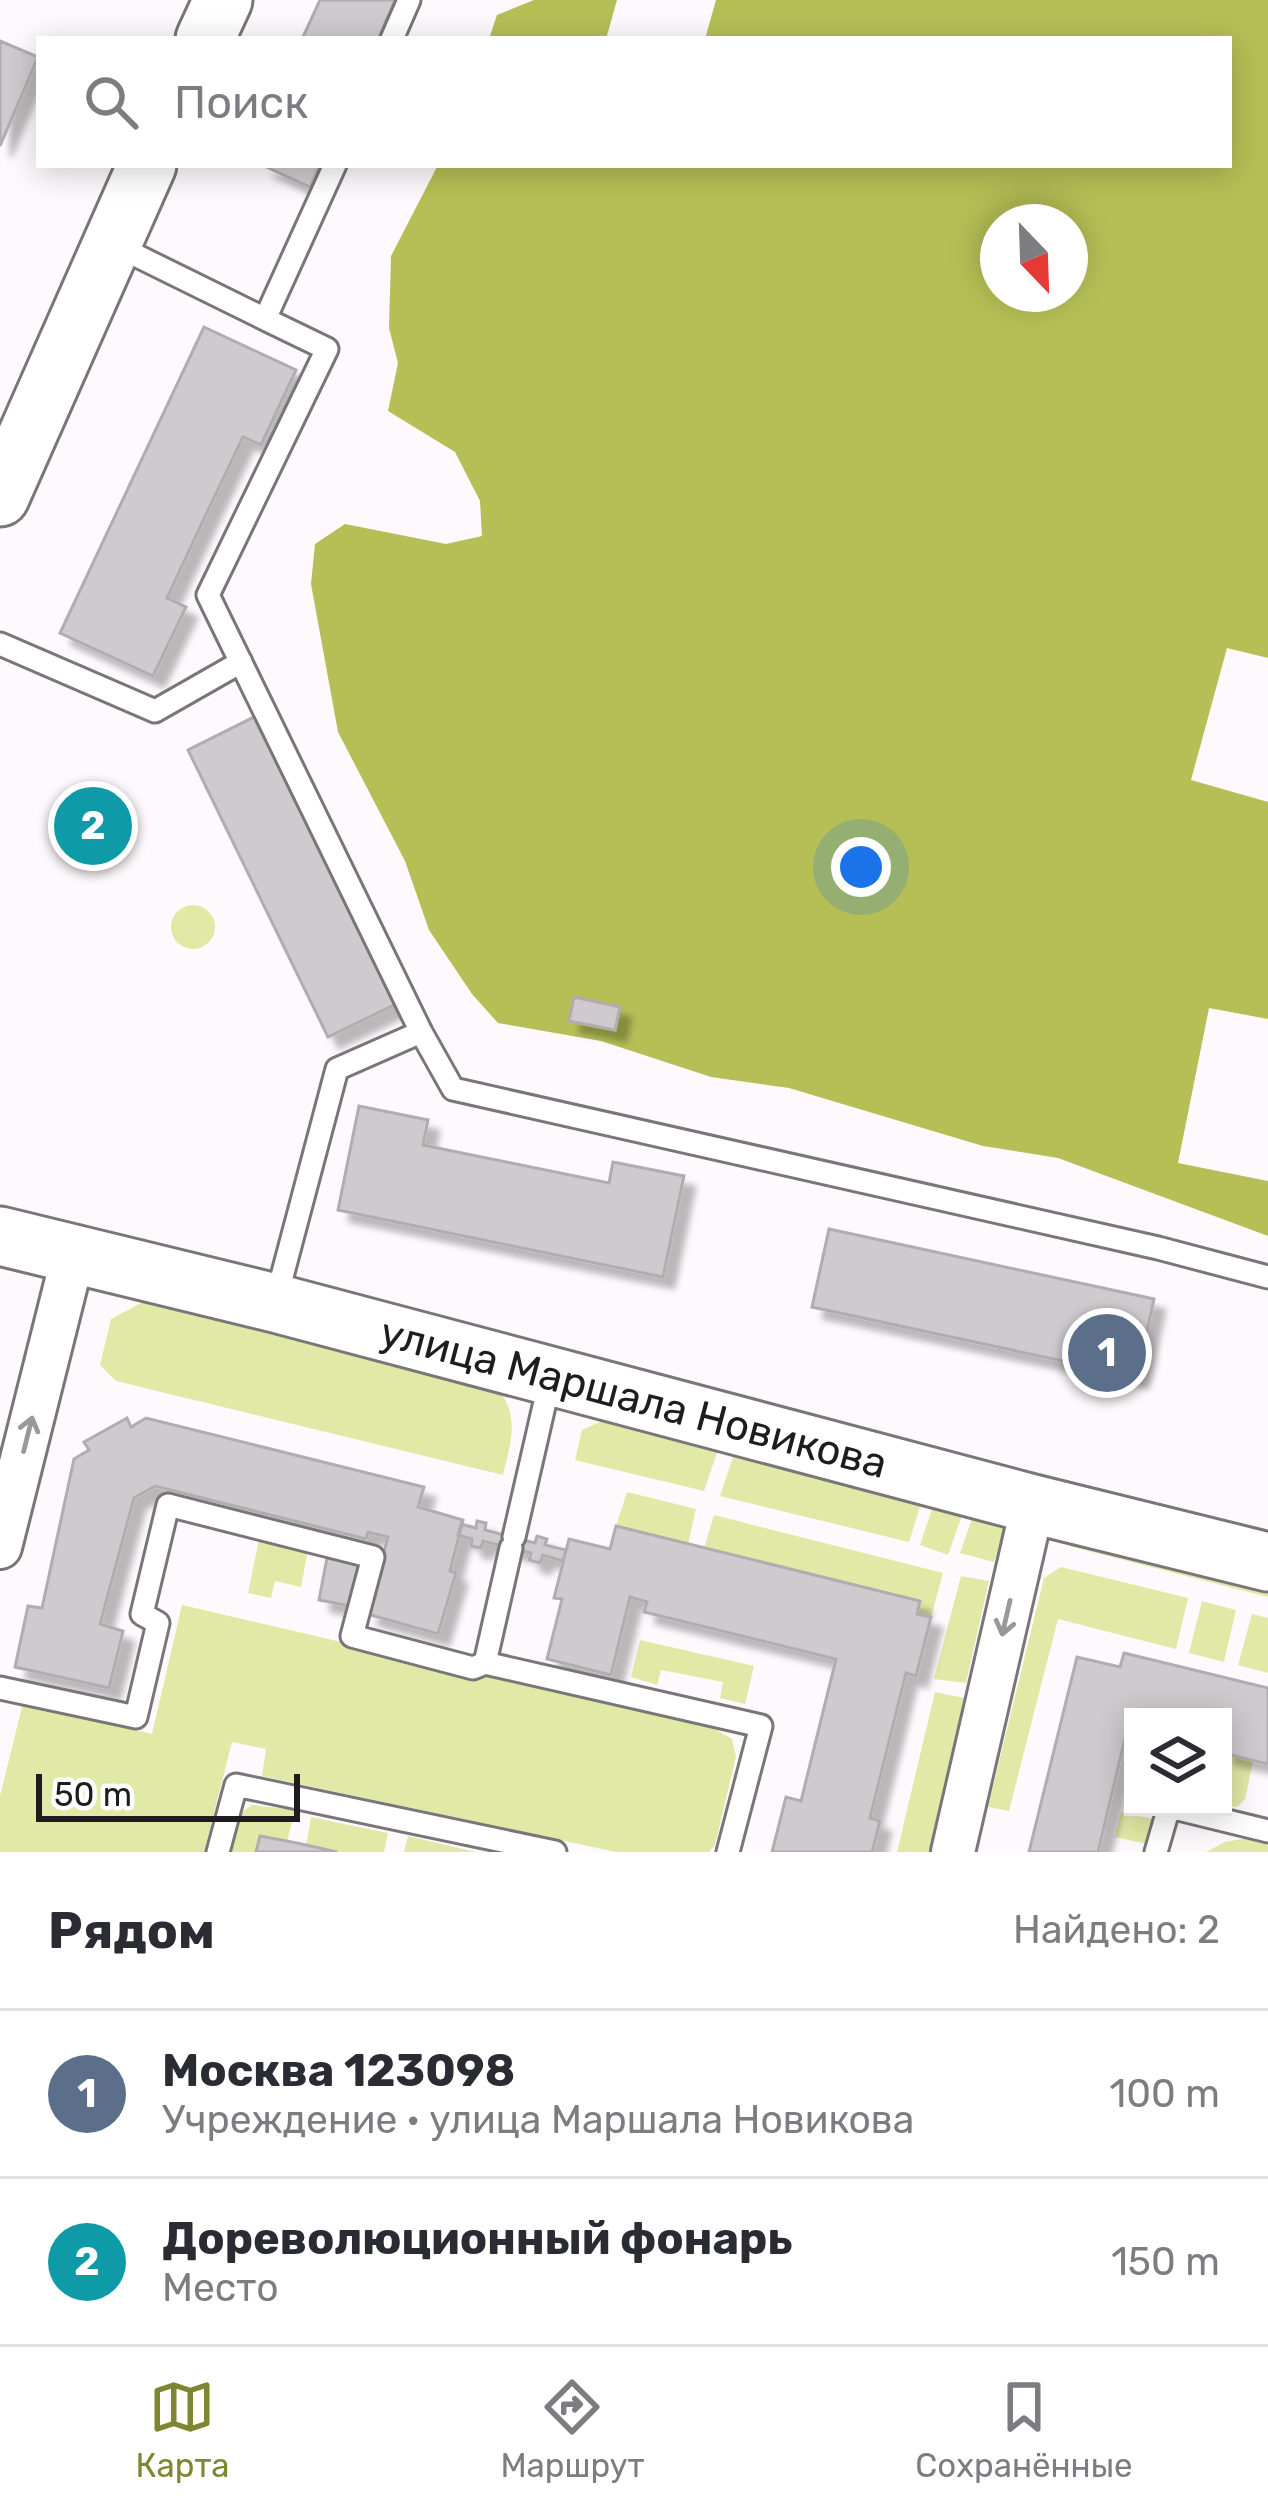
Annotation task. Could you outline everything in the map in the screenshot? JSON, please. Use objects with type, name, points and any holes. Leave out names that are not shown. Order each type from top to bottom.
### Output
[{"type":"street","points":[[206,36],[223,0]]},
{"type":"street","points":[[0,497],[146,168]]},
{"type":"street","points":[[0,1547],[22,1239]]},
{"type":"street","name":"улица Маршала Новикова","points":[[22,1239],[1268,1562]]},
{"type":"street","points":[[953,1852],[1033,1504]]},
{"type":"lane","points":[[393,36],[409,0]]},
{"type":"lane","points":[[265,319],[333,168]]},
{"type":"lane","points":[[111,243],[327,349],[208,595],[453,1090],[1158,1248],[1268,1277]]},
{"type":"lane","points":[[0,644],[155,711],[241,662]]},
{"type":"lane","points":[[275,1303],[337,1069],[421,1032]]},
{"type":"lane","points":[[485,1663],[550,1377]]},
{"type":"lane","points":[[0,1688],[136,1717],[158,1623],[142,1614],[169,1504],[373,1557],[352,1636],[473,1668],[485,1663],[761,1726],[728,1852]]},
{"type":"lane","points":[[218,1852],[236,1785],[555,1852]]},
{"type":"lane","points":[[1156,1852],[1167,1816]]},
{"type":"lane","points":[[1207,1816],[1268,1831]]},
{"type":"green space","points":[[534,0],[617,0],[607,36],[490,36],[497,15]]},
{"type":"green space","points":[[716,0],[1268,0],[1268,658],[1227,648],[1191,780],[1268,802],[1268,1019],[1209,1008],[1178,1163],[1268,1181],[1268,1236],[1058,1158],[983,1146],[789,1088],[711,1077],[601,1041],[498,1023],[472,994],[429,930],[405,861],[338,732],[311,584],[315,544],[345,524],[446,544],[482,536],[480,501],[455,452],[388,411],[398,363],[389,328],[391,256],[436,168],[1232,168],[1232,36],[706,36]]},
{"type":"green space","points":[[193,905],[208,912],[215,927],[208,942],[193,949],[178,942],[171,927],[178,912]]},
{"type":"green space","points":[[170,1296],[500,1392],[512,1422],[503,1475],[116,1381],[100,1365],[111,1319],[143,1302]]},
{"type":"green space","points":[[606,1419],[719,1447],[704,1491],[575,1460],[582,1430]]},
{"type":"green space","points":[[735,1451],[923,1497],[909,1542],[720,1496]]},
{"type":"green space","points":[[627,1492],[696,1509],[688,1544],[616,1526]]},
{"type":"green space","points":[[935,1500],[965,1507],[948,1555],[920,1545]]},
{"type":"green space","points":[[975,1510],[1007,1518],[994,1562],[960,1553]]},
{"type":"green space","points":[[714,1515],[943,1573],[931,1617],[917,1614],[920,1602],[704,1548]]},
{"type":"green space","points":[[1088,1538],[1268,1582],[1268,1597],[1069,1546]]},
{"type":"green space","points":[[259,1540],[308,1550],[301,1587],[275,1581],[271,1598],[248,1593]]},
{"type":"green space","points":[[1061,1567],[1188,1598],[1176,1649],[1058,1619],[1009,1811],[988,1807],[1044,1578]]},
{"type":"green space","points":[[961,1576],[989,1581],[966,1683],[934,1679]]},
{"type":"green space","points":[[1202,1601],[1236,1610],[1224,1662],[1189,1653]]},
{"type":"green space","points":[[182,1605],[715,1729],[732,1739],[736,1757],[715,1845],[709,1852],[616,1852],[262,1776],[266,1749],[232,1742],[204,1852],[0,1852],[0,1796],[23,1703],[152,1734]]},
{"type":"green space","points":[[1252,1614],[1268,1618],[1268,1673],[1238,1665]]},
{"type":"green space","points":[[640,1640],[754,1666],[745,1704],[720,1698],[723,1682],[661,1670],[657,1685],[631,1677]]},
{"type":"green space","points":[[935,1692],[964,1698],[929,1852],[897,1852]]},
{"type":"green space","points":[[1232,1755],[1253,1761],[1245,1799],[1232,1806]]},
{"type":"green space","points":[[252,1805],[295,1810],[287,1841],[256,1852],[227,1852],[239,1814]]},
{"type":"green space","points":[[1121,1812],[1152,1819],[1147,1844],[1115,1837]]},
{"type":"green space","points":[[311,1817],[388,1833],[384,1852],[337,1852],[306,1846]]},
{"type":"green space","points":[[408,1836],[476,1852],[404,1852]]},
{"type":"green space","points":[[1254,1837],[1268,1840],[1268,1852],[1206,1852],[1225,1842]]},
{"type":"building","points":[[320,0],[395,0],[379,36],[303,36]]},
{"type":"building","points":[[0,41],[36,56],[36,62],[0,146]]},
{"type":"building","points":[[269,168],[319,168],[310,187]]},
{"type":"building","points":[[204,327],[296,370],[261,445],[243,437],[202,523],[167,598],[186,607],[153,676],[60,633]]},
{"type":"building","points":[[256,716],[396,1004],[328,1037],[188,750]]},
{"type":"building","points":[[574,997],[620,1007],[615,1030],[569,1021]]},
{"type":"building","points":[[359,1106],[428,1120],[423,1145],[609,1183],[613,1162],[684,1176],[663,1277],[338,1210]]},
{"type":"building","points":[[829,1229],[1154,1299],[1137,1377],[812,1307]]},
{"type":"building","points":[[127,1418],[131,1427],[146,1418],[424,1487],[418,1507],[463,1520],[450,1571],[456,1573],[438,1634],[367,1614],[388,1537],[368,1532],[366,1539],[155,1486],[134,1498],[100,1624],[123,1631],[109,1688],[15,1667],[28,1606],[42,1608],[74,1459],[89,1450],[84,1442]]},
{"type":"building","points":[[477,1521],[486,1523],[485,1530],[535,1543],[537,1536],[547,1539],[545,1545],[566,1550],[563,1561],[543,1555],[540,1563],[529,1560],[531,1553],[483,1541],[481,1548],[471,1546],[472,1539],[458,1535],[461,1524],[476,1528]]},
{"type":"building","points":[[616,1526],[920,1601],[917,1614],[931,1617],[916,1676],[906,1673],[870,1818],[880,1821],[872,1852],[772,1852],[786,1797],[801,1801],[836,1659],[644,1612],[647,1602],[630,1597],[611,1675],[547,1659],[562,1599],[554,1598],[569,1539],[610,1549]]},
{"type":"building","points":[[327,1558],[360,1564],[351,1606],[319,1600]]},
{"type":"building","points":[[1124,1653],[1268,1688],[1268,1764],[1232,1755],[1232,1708],[1124,1708],[1124,1743],[1098,1852],[1029,1852],[1077,1657],[1120,1667]]},
{"type":"building","points":[[260,1836],[297,1843],[337,1852],[256,1852]]},
{"type":"place","name":"Дореволюционный фонарь","points":[[93,826]]},
{"type":"place","name":"Москва 123098","points":[[1107,1353]]}]
